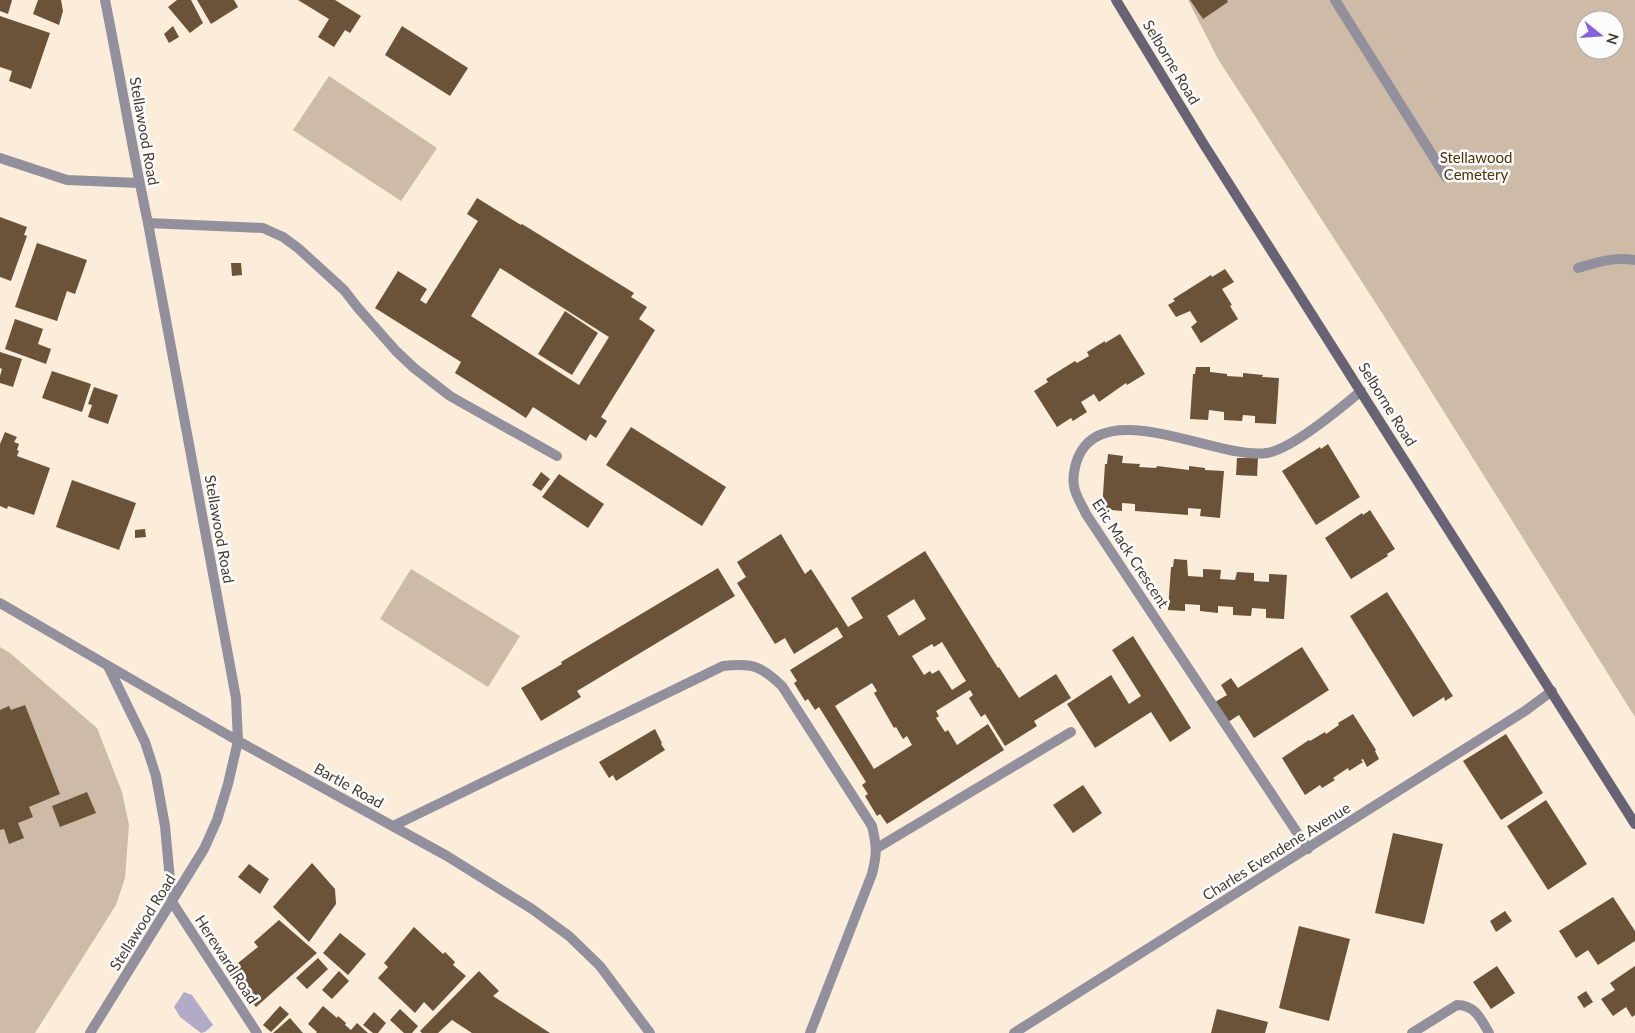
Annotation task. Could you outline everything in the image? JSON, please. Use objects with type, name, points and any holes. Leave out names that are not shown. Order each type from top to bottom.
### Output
[{"type":"street","name":"Stellawood Road","points":[[90,1033],[204,849],[217,820],[238,741],[236,698],[105,0]]},
{"type":"street","name":"Selborne Road","points":[[1116,0],[1203,143],[1635,824]]},
{"type":"street","points":[[1335,0],[1446,178]]},
{"type":"street","points":[[0,158],[67,180],[139,183]]},
{"type":"street","points":[[148,223],[263,228],[283,236],[344,290],[396,351],[414,368],[450,396],[557,456]]},
{"type":"street","points":[[1578,268],[1599,261],[1621,258],[1635,260]]},
{"type":"street","name":"Eric Mack Crescent","points":[[1308,849],[1086,514],[1074,486],[1075,470],[1078,456],[1084,446],[1096,435],[1113,431],[1148,432],[1240,451],[1267,453],[1287,445],[1362,391]]},
{"type":"street","name":"Bartle Road","points":[[0,603],[238,741],[469,869],[532,909],[569,936],[600,966],[650,1033]]},
{"type":"street","points":[[393,826],[722,666],[743,664],[757,666],[771,675],[782,686],[872,826],[876,848],[877,855],[872,874],[810,1033]]},
{"type":"street","points":[[108,666],[145,742],[156,776],[165,826],[172,902]]},
{"type":"street","name":"Charles Evendene Avenue","points":[[1014,1033],[1308,849],[1525,711],[1552,691]]},
{"type":"street","points":[[876,848],[1071,732]]},
{"type":"street","name":"Hereward Road","points":[[172,902],[257,1033]]},
{"type":"street","points":[[1412,1033],[1457,1005],[1468,1006],[1476,1012],[1489,1033]]},
{"type":"green space","name":"Stellawood Cemetery","points":[[1188,0],[1635,0],[1635,717],[1384,316],[1218,59]]},
{"type":"green space","points":[[329,76],[437,148],[401,201],[293,130]]},
{"type":"green space","points":[[411,569],[520,636],[488,687],[380,619]]},
{"type":"green space","points":[[0,647],[10,653],[97,728],[122,792],[129,825],[125,878],[116,905],[35,1033],[0,1033]]},
{"type":"shaded area","points":[[184,992],[192,995],[213,1025],[205,1032],[201,1033],[180,1017],[174,1007]]},
{"type":"building","points":[[0,0],[12,0],[8,14],[0,11]]},
{"type":"building","points":[[38,0],[61,0],[63,11],[59,25],[33,14]]},
{"type":"building","points":[[177,0],[191,0],[203,23],[190,33],[168,7]]},
{"type":"building","points":[[197,0],[234,0],[238,7],[211,24]]},
{"type":"building","points":[[298,0],[335,0],[361,16],[350,33],[345,30],[334,47],[318,37],[329,19]]},
{"type":"building","points":[[1190,0],[1227,0],[1228,2],[1203,19]]},
{"type":"building","points":[[0,16],[50,33],[31,89],[9,81],[12,71],[0,67]]},
{"type":"building","points":[[173,26],[179,37],[169,43],[164,34]]},
{"type":"building","points":[[402,26],[468,68],[450,96],[385,55]]},
{"type":"building","points":[[477,198],[634,293],[631,297],[647,307],[639,319],[655,330],[601,417],[607,421],[596,438],[590,434],[586,441],[533,407],[526,418],[455,373],[461,362],[375,308],[398,271],[427,289],[420,300],[426,304],[478,221],[467,214]],"holes":[[[500,268],[609,337],[579,385],[471,316]]]},
{"type":"building","points":[[0,217],[27,227],[24,235],[27,236],[11,281],[0,277]]},
{"type":"building","points":[[37,243],[87,260],[75,294],[67,291],[57,321],[15,307]]},
{"type":"building","points":[[231,263],[241,263],[242,275],[232,276]]},
{"type":"building","points":[[1225,269],[1234,282],[1222,289],[1238,319],[1201,343],[1191,327],[1197,322],[1190,311],[1176,317],[1168,305],[1175,301],[1173,299],[1211,275],[1212,277]]},
{"type":"building","points":[[565,311],[598,333],[572,375],[538,354]]},
{"type":"building","points":[[15,319],[43,329],[38,344],[51,349],[46,364],[5,349]]},
{"type":"building","points":[[1120,334],[1145,374],[1127,385],[1126,383],[1099,402],[1094,394],[1081,402],[1087,412],[1073,421],[1071,418],[1057,427],[1034,391],[1048,382],[1046,379],[1075,361],[1077,363],[1089,356],[1087,352]]},
{"type":"building","points":[[0,352],[22,359],[13,387],[0,383],[2,369],[0,368]]},
{"type":"building","points":[[1196,367],[1210,367],[1210,372],[1227,374],[1227,376],[1243,377],[1243,373],[1279,378],[1276,424],[1255,423],[1255,416],[1243,415],[1242,421],[1224,420],[1224,412],[1209,410],[1208,420],[1190,419],[1193,374],[1195,374]]},
{"type":"building","points":[[52,371],[91,384],[82,412],[42,398]]},
{"type":"building","points":[[94,387],[118,395],[108,424],[88,417],[92,405],[88,404]]},
{"type":"building","points":[[631,427],[726,487],[702,526],[606,465]]},
{"type":"building","points":[[5,432],[17,437],[14,442],[19,444],[17,456],[50,468],[34,515],[8,506],[7,509],[0,506],[0,444]]},
{"type":"building","points":[[1328,444],[1360,497],[1316,525],[1282,471]]},
{"type":"building","points":[[1108,454],[1123,456],[1122,463],[1140,464],[1139,467],[1156,468],[1157,466],[1189,470],[1189,466],[1205,468],[1205,470],[1224,471],[1220,518],[1200,516],[1201,509],[1188,508],[1188,515],[1135,511],[1135,504],[1122,503],[1122,511],[1102,509],[1105,464],[1107,464]]},
{"type":"building","points":[[1237,458],[1258,458],[1257,476],[1236,475]]},
{"type":"building","points":[[541,472],[550,479],[541,491],[532,485]]},
{"type":"building","points":[[559,474],[604,504],[588,528],[542,497]]},
{"type":"building","points":[[72,480],[136,503],[119,550],[56,527]]},
{"type":"building","points":[[1370,510],[1395,549],[1387,554],[1388,556],[1351,579],[1325,538],[1362,513],[1363,515]]},
{"type":"building","points":[[145,529],[146,537],[135,538],[135,530]]},
{"type":"building","points":[[781,534],[805,574],[811,569],[848,627],[863,618],[851,598],[925,551],[998,668],[1019,698],[1056,674],[1071,698],[1034,721],[1037,726],[1005,746],[985,714],[981,717],[969,698],[973,695],[970,690],[936,711],[939,716],[936,718],[945,732],[948,730],[957,745],[988,724],[1004,750],[887,824],[880,814],[877,816],[865,796],[868,794],[862,785],[866,782],[819,707],[815,710],[808,699],[805,701],[794,683],[797,681],[790,670],[843,637],[837,627],[794,654],[785,638],[775,644],[737,583],[746,577],[737,562]],"holes":[[[914,599],[926,619],[899,636],[887,616]],[[942,642],[966,681],[952,690],[939,670],[932,674],[930,671],[924,675],[912,656],[932,644],[934,647]],[[872,683],[877,691],[874,693],[894,728],[896,727],[903,739],[907,736],[912,745],[874,769],[835,706]]]},
{"type":"building","points":[[1174,559],[1187,560],[1188,576],[1203,577],[1203,569],[1221,570],[1220,579],[1235,580],[1237,572],[1254,573],[1254,581],[1269,582],[1269,574],[1287,575],[1284,619],[1266,618],[1266,609],[1252,608],[1251,616],[1233,615],[1233,607],[1218,606],[1218,613],[1200,611],[1200,605],[1185,604],[1185,611],[1168,610],[1171,567],[1173,567]]},
{"type":"building","points":[[718,568],[735,596],[577,691],[581,697],[541,721],[521,688]]},
{"type":"building","points":[[1387,592],[1453,696],[1445,701],[1444,697],[1413,717],[1350,616]]},
{"type":"building","points":[[1133,636],[1191,728],[1170,742],[1151,712],[1095,748],[1067,704],[1111,675],[1129,704],[1141,696],[1112,650]]},
{"type":"building","points":[[1302,647],[1329,690],[1254,738],[1239,715],[1228,722],[1215,702],[1227,695],[1221,685],[1231,678],[1238,688]]},
{"type":"building","points":[[25,705],[60,794],[29,807],[33,817],[18,823],[24,838],[9,844],[4,829],[0,830],[0,710],[9,706],[11,710]]},
{"type":"building","points":[[1353,714],[1376,750],[1379,759],[1367,767],[1363,759],[1361,760],[1363,762],[1349,771],[1348,768],[1333,778],[1335,780],[1322,788],[1320,785],[1305,795],[1282,758],[1309,740],[1325,732],[1326,734],[1339,725],[1338,723]]},
{"type":"building","points":[[655,729],[665,750],[616,781],[613,775],[609,778],[599,762]]},
{"type":"building","points":[[1506,734],[1543,793],[1501,820],[1463,761]]},
{"type":"building","points":[[1083,785],[1102,813],[1073,833],[1053,805]]},
{"type":"building","points":[[87,792],[96,813],[60,827],[52,806]]},
{"type":"building","points":[[1546,800],[1587,864],[1548,890],[1507,826]]},
{"type":"building","points":[[1393,833],[1443,844],[1424,924],[1375,913]]},
{"type":"building","points":[[312,863],[335,889],[336,904],[309,942],[273,907]]},
{"type":"building","points":[[249,864],[269,879],[260,894],[238,877]]},
{"type":"building","points":[[1613,897],[1635,931],[1635,941],[1598,965],[1588,950],[1576,958],[1559,931]]},
{"type":"building","points":[[1505,911],[1512,921],[1496,932],[1490,921]]},
{"type":"building","points":[[279,920],[317,953],[256,1007],[227,972],[258,947],[254,942]]},
{"type":"building","points":[[1299,926],[1350,939],[1329,1021],[1279,1008]]},
{"type":"building","points":[[414,927],[443,954],[445,952],[455,962],[453,965],[466,976],[433,1011],[424,1002],[415,1013],[378,978],[388,967],[384,963]]},
{"type":"building","points":[[340,933],[366,954],[348,975],[323,953]]},
{"type":"building","points":[[318,958],[328,969],[307,989],[296,978]]},
{"type":"building","points":[[1497,966],[1515,993],[1491,1009],[1473,982]]},
{"type":"building","points":[[1635,966],[1635,1015],[1632,1017],[1626,1007],[1613,1016],[1601,999],[1615,990],[1610,983]]},
{"type":"building","points":[[339,971],[349,981],[332,999],[322,990]]},
{"type":"building","points":[[479,971],[499,991],[493,996],[550,1033],[472,1033],[452,1020],[438,1033],[422,1033],[420,1031]]},
{"type":"building","points":[[1586,991],[1593,1002],[1584,1008],[1577,997]]},
{"type":"building","points":[[280,1006],[289,1014],[271,1032],[263,1025]]},
{"type":"building","points":[[323,1006],[337,1018],[338,1016],[351,1030],[357,1023],[368,1033],[316,1033],[308,1024]]},
{"type":"building","points":[[400,1009],[418,1026],[412,1033],[404,1033],[390,1020]]},
{"type":"building","points":[[1217,1009],[1268,1022],[1265,1033],[1211,1033]]},
{"type":"building","points":[[374,1012],[386,1023],[378,1033],[373,1033],[363,1025]]},
{"type":"building","points":[[290,1018],[303,1033],[273,1033]]}]
